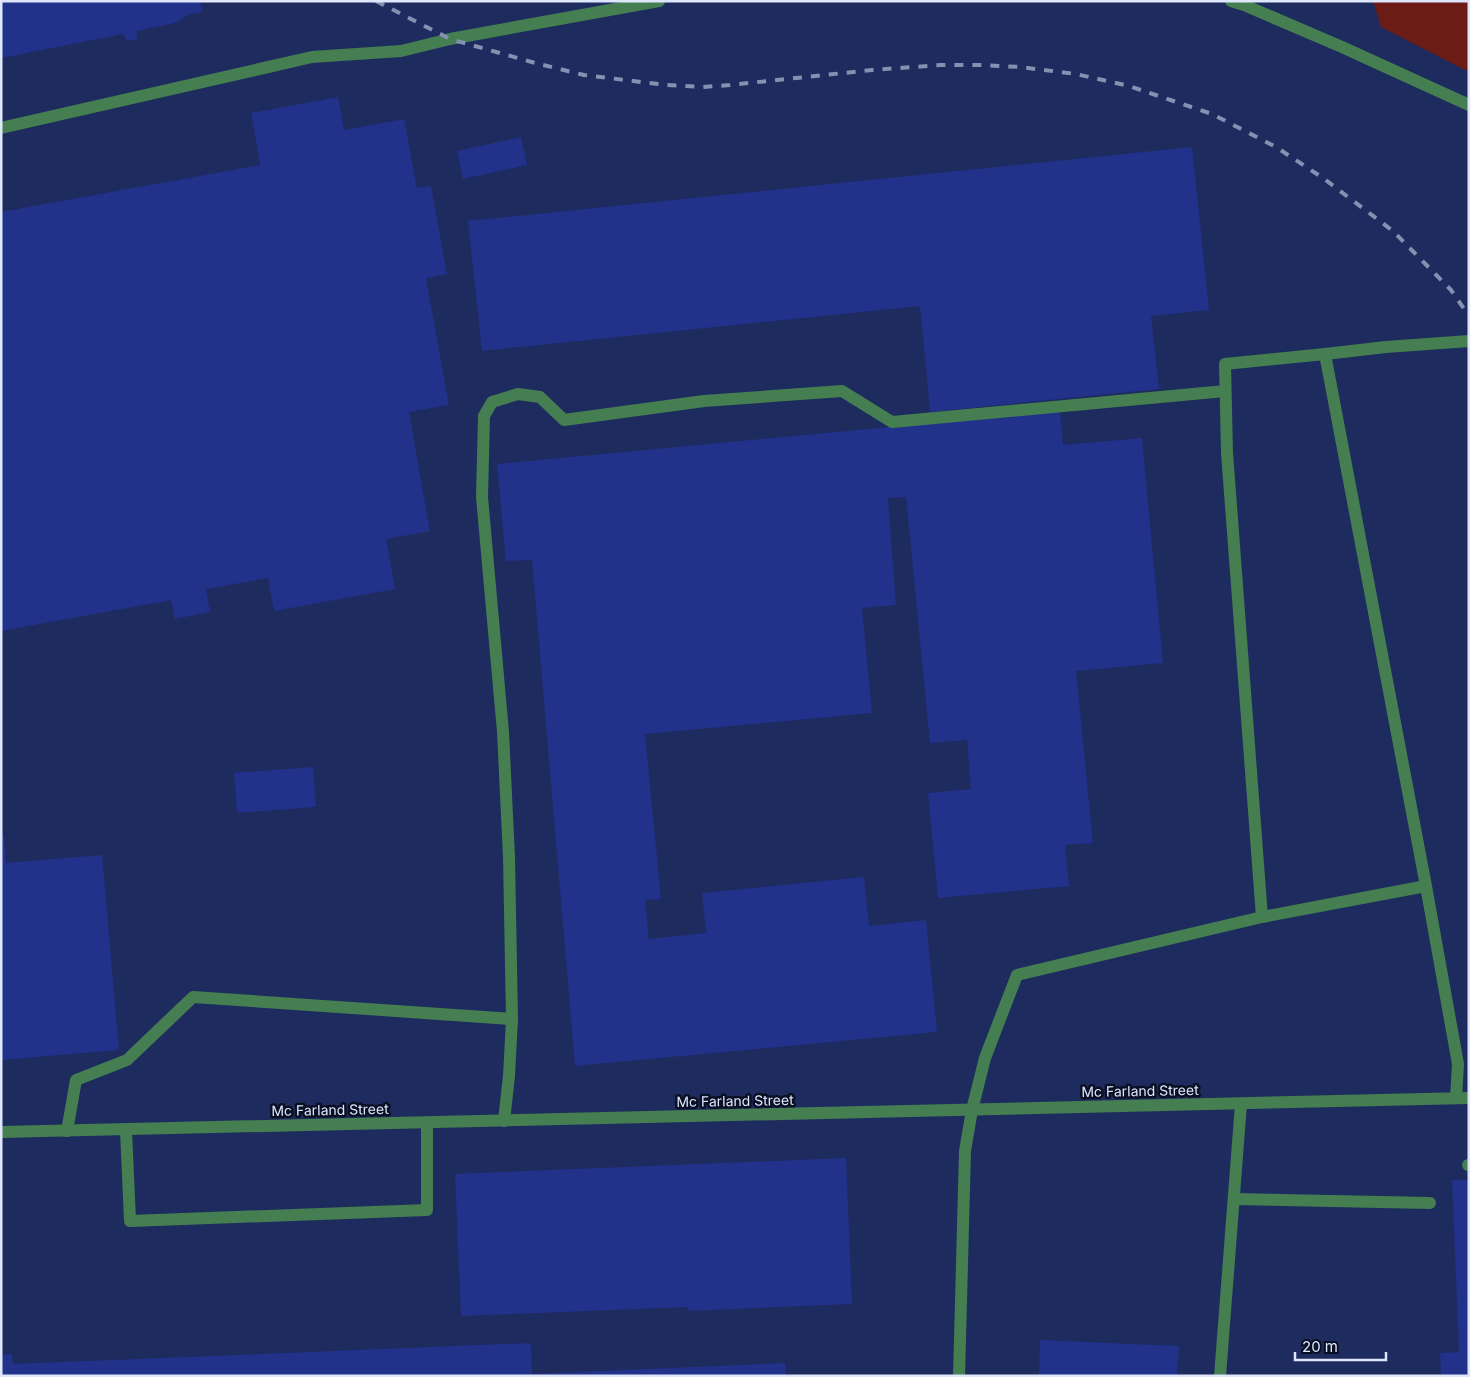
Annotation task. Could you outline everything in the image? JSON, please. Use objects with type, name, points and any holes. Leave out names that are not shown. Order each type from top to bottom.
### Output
[{"type":"street","points":[[1,128],[312,57],[402,51],[450,39],[659,1]]},
{"type":"street","points":[[1232,1],[1342,47],[1469,105]]},
{"type":"street","points":[[1262,917],[1227,453],[1225,364],[1386,347],[1469,341]]},
{"type":"street","points":[[1325,354],[1458,1064],[1456,1098]]},
{"type":"street","points":[[504,1121],[512,1019],[509,857],[503,732],[482,497],[484,416],[492,402],[518,394],[540,397],[564,420],[704,401],[842,391],[892,422],[1225,391]]},
{"type":"street","points":[[960,1376],[965,1151],[972,1110],[985,1058],[1017,975],[1262,917],[1426,886]]},
{"type":"street","points":[[67,1131],[76,1080],[127,1060],[194,997],[512,1019]]},
{"type":"street","name":"Mc Farland Street","points":[[1,1132],[1469,1098]]},
{"type":"street","points":[[1220,1376],[1241,1104]]},
{"type":"street","points":[[126,1130],[130,1221],[427,1210],[427,1123]]},
{"type":"street","points":[[1234,1199],[1430,1203]]},
{"type":"shaded area","points":[[1,1],[1469,1],[1469,1376],[1,1376]]},
{"type":"shaded area","points":[[1373,1],[1469,1],[1469,72],[1381,27]]},
{"type":"building","points":[[1,1],[200,1],[202,12],[190,14],[175,23],[136,31],[138,39],[127,41],[123,34],[1,58]]},
{"type":"building","points":[[338,97],[344,130],[404,119],[417,188],[431,186],[447,274],[426,278],[449,405],[409,412],[430,531],[386,539],[395,589],[274,611],[268,578],[206,589],[210,612],[175,619],[171,600],[1,631],[1,212],[260,165],[251,113]]},
{"type":"building","points":[[521,137],[527,165],[463,179],[457,151]]},
{"type":"building","points":[[1192,147],[1209,310],[1151,316],[1159,389],[930,412],[920,306],[482,351],[468,221]]},
{"type":"building","points":[[1060,411],[1063,445],[1142,438],[1163,663],[1076,671],[1093,843],[1065,845],[1069,886],[938,898],[928,793],[971,789],[967,740],[930,743],[906,497],[888,498],[896,605],[862,608],[872,713],[645,734],[661,899],[645,900],[649,939],[706,933],[702,893],[864,877],[869,926],[926,920],[937,1032],[575,1066],[532,560],[506,561],[497,464]]},
{"type":"building","points":[[313,767],[316,807],[237,813],[234,773]]},
{"type":"building","points":[[1,835],[4,835],[6,863],[102,855],[119,1050],[1,1060]]},
{"type":"building","points":[[846,1158],[852,1304],[689,1311],[688,1307],[461,1316],[455,1174]]},
{"type":"building","points":[[1452,1180],[1469,1180],[1469,1376],[1441,1376],[1440,1353],[1459,1352]]},
{"type":"building","points":[[1040,1340],[1179,1346],[1177,1376],[1039,1376]]},
{"type":"building","points":[[531,1343],[532,1374],[785,1363],[786,1376],[1,1376],[1,1355],[12,1354],[13,1364]]},
{"type":"railway","points":[[376,1],[450,39],[584,75],[666,85],[703,87],[872,70],[941,65],[982,65],[1020,67],[1076,74],[1129,86],[1212,114],[1276,147],[1323,178],[1393,231],[1451,290],[1469,316]]}]
